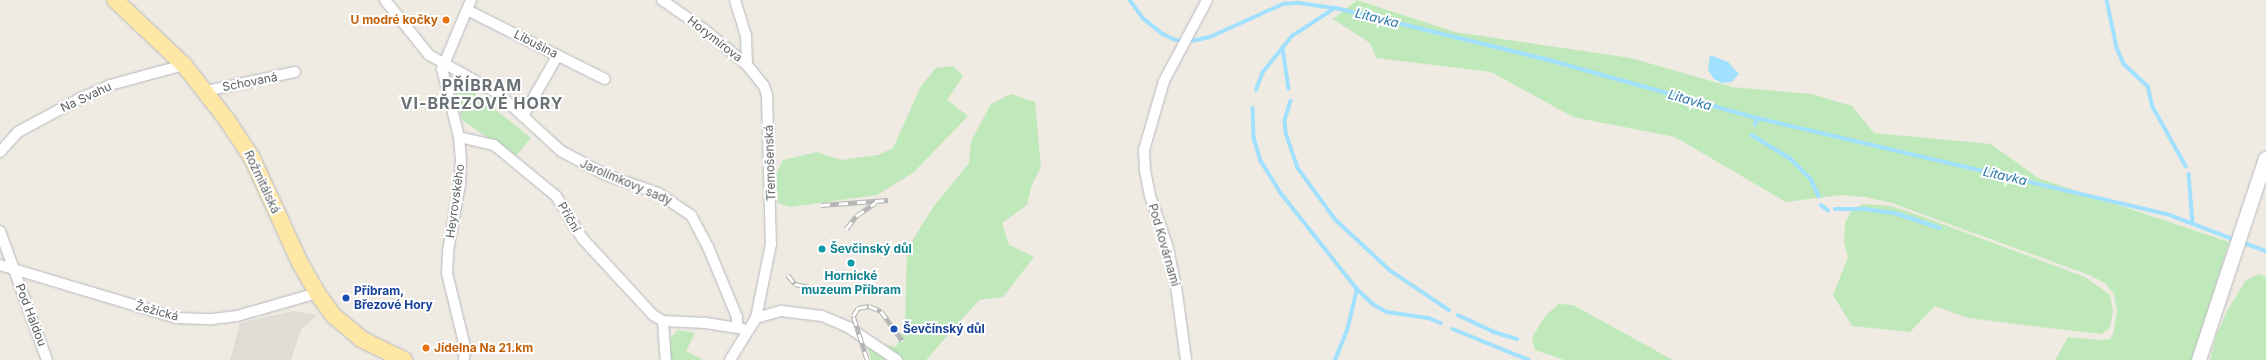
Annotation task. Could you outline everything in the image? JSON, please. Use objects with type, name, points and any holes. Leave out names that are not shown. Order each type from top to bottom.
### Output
[{"type":"main road","name":"Rožmitálská","points":[[115,0],[184,64],[206,91],[252,158],[290,243],[317,293],[348,328],[378,349],[404,360]]},
{"type":"street","name":"Jarolímkovy sady","points":[[385,0],[429,55],[444,61],[499,94],[561,151],[584,165],[658,193],[691,214],[705,240],[742,329]]},
{"type":"street","name":"Heyrovského","points":[[464,360],[465,347],[447,273],[448,251],[460,184],[459,137],[443,78],[444,61],[471,0]]},
{"type":"street","name":"Horymírova","points":[[662,0],[705,30],[747,65]]},
{"type":"street","points":[[736,0],[746,36],[747,65]]},
{"type":"street","name":"Pod Kovárnami","points":[[1186,360],[1176,286],[1145,170],[1144,150],[1164,81],[1207,0]]},
{"type":"street","name":"Libušina","points":[[467,10],[605,79]]},
{"type":"street","points":[[523,116],[558,55]]},
{"type":"street","name":"Na Svahu","points":[[0,152],[18,132],[81,98],[110,85],[184,64]]},
{"type":"street","name":"Třemošenská","points":[[730,360],[742,329],[756,318],[771,244],[771,192],[767,95],[764,86],[747,65]]},
{"type":"street","name":"Schovaná","points":[[206,91],[295,72]]},
{"type":"street","name":"Příční","points":[[459,137],[494,145],[556,196],[582,238],[654,315],[663,321]]},
{"type":"street","points":[[2199,360],[2266,159]]},
{"type":"street","points":[[0,231],[14,269]]},
{"type":"street","name":"Žežická","points":[[0,265],[177,318],[195,319],[237,316],[317,293]]},
{"type":"street","name":"Pod Haldou","points":[[14,269],[48,360]]},
{"type":"street","points":[[756,318],[781,310],[822,316],[848,328],[897,360]]},
{"type":"street","points":[[666,360],[663,321],[742,329]]},
{"type":"shaded area","points":[[293,311],[317,315],[301,330],[291,360],[230,360],[240,323]]},
{"type":"green space","points":[[1357,0],[1455,32],[1631,58],[1732,87],[1811,94],[1852,106],[1874,133],[1991,144],[2038,178],[2229,242],[2197,343],[2195,360],[2055,360],[2068,337],[2102,340],[2110,339],[2113,334],[2117,311],[2114,294],[2105,283],[2089,275],[1892,203],[1865,197],[1840,195],[1786,202],[1675,137],[1573,117],[1491,72],[1376,58],[1370,43],[1333,19]]},
{"type":"green space","points":[[953,66],[963,76],[947,100],[968,116],[914,172],[877,195],[790,207],[778,203],[776,174],[783,160],[817,152],[841,160],[878,155],[893,148],[921,86],[936,68]]},
{"type":"green space","points":[[451,74],[531,138],[515,157],[462,120]]},
{"type":"green space","points":[[1011,94],[1035,102],[1041,167],[1032,185],[1027,205],[1002,223],[1009,245],[1034,257],[1003,297],[979,300],[926,360],[871,360],[866,341],[896,347],[905,326],[907,249],[934,206],[969,163],[971,141],[991,104]]},
{"type":"green space","points":[[1863,204],[1891,206],[2085,277],[2110,295],[2113,311],[2110,328],[2101,334],[1968,318],[1935,306],[1910,332],[1852,326],[1833,295],[1848,257],[1844,242],[1845,223],[1852,210]]},
{"type":"green space","points":[[2259,274],[2266,277],[2266,360],[2210,360],[2216,336],[2227,311],[2246,280]]},
{"type":"green space","points":[[1559,304],[1573,305],[1673,360],[1564,360],[1535,350],[1532,341],[1534,334],[1546,315]]},
{"type":"green space","points":[[678,330],[695,333],[686,351],[703,360],[670,360],[671,337]]},
{"type":"water","points":[[1710,55],[1728,62],[1739,74],[1732,82],[1722,83],[1714,79],[1708,70]]},
{"type":"waterway","name":"Litavka","points":[[1130,0],[1143,18],[1163,34],[1176,40],[1191,41],[1210,37],[1283,4],[1299,3],[1336,8],[1549,60],[1757,118],[2167,214],[2235,240]]},
{"type":"waterway","points":[[2107,0],[2117,48],[2124,64],[2148,86],[2153,107],[2186,166]]},
{"type":"waterway","points":[[1256,90],[1263,72],[1292,36],[1335,8]]},
{"type":"waterway","points":[[1283,48],[1289,89]]},
{"type":"waterway","points":[[1291,101],[1285,121],[1286,133],[1298,168],[1335,219],[1391,271],[1449,310]]},
{"type":"waterway","points":[[1253,108],[1254,138],[1261,161],[1281,193],[1357,289],[1373,304],[1387,312],[1429,318],[1441,323]]},
{"type":"waterway","name":"Litavka","points":[[1755,125],[1757,118]]},
{"type":"waterway","points":[[1752,135],[1791,159],[1811,179],[1819,196]]},
{"type":"waterway","points":[[2189,174],[2193,224]]},
{"type":"waterway","points":[[1821,205],[1828,210]]},
{"type":"waterway","points":[[1835,209],[1865,209],[1895,213],[1940,228]]},
{"type":"waterway","name":"Litavka","points":[[2241,242],[2266,251]]},
{"type":"waterway","points":[[1335,360],[1347,331],[1357,289]]},
{"type":"waterway","points":[[1458,315],[1494,332],[1517,339]]},
{"type":"waterway","points":[[1453,329],[1529,360]]},
{"type":"railway","points":[[821,205],[888,200]]},
{"type":"railway","points":[[846,229],[856,216],[876,202]]},
{"type":"railway","points":[[788,275],[795,284],[824,290]]},
{"type":"railway","points":[[867,360],[853,316],[858,308],[869,306],[881,311],[903,341]]},
{"type":"place","name":"U modré kočky","points":[[446,20]]},
{"type":"place","name":"Ševčinský důl","points":[[822,249]]},
{"type":"place","name":"Hornické muzeum Příbram","points":[[851,263]]},
{"type":"place","name":"Příbram, Březové Hory","points":[[346,298]]},
{"type":"place","name":"Ševčínský důl","points":[[894,329]]},
{"type":"place","name":"Jídelna Na 21.km","points":[[426,348]]},
{"type":"district","name":"PŘÍBRAM VI-BŘEZOVÉ HORY","points":[[482,94]]}]
